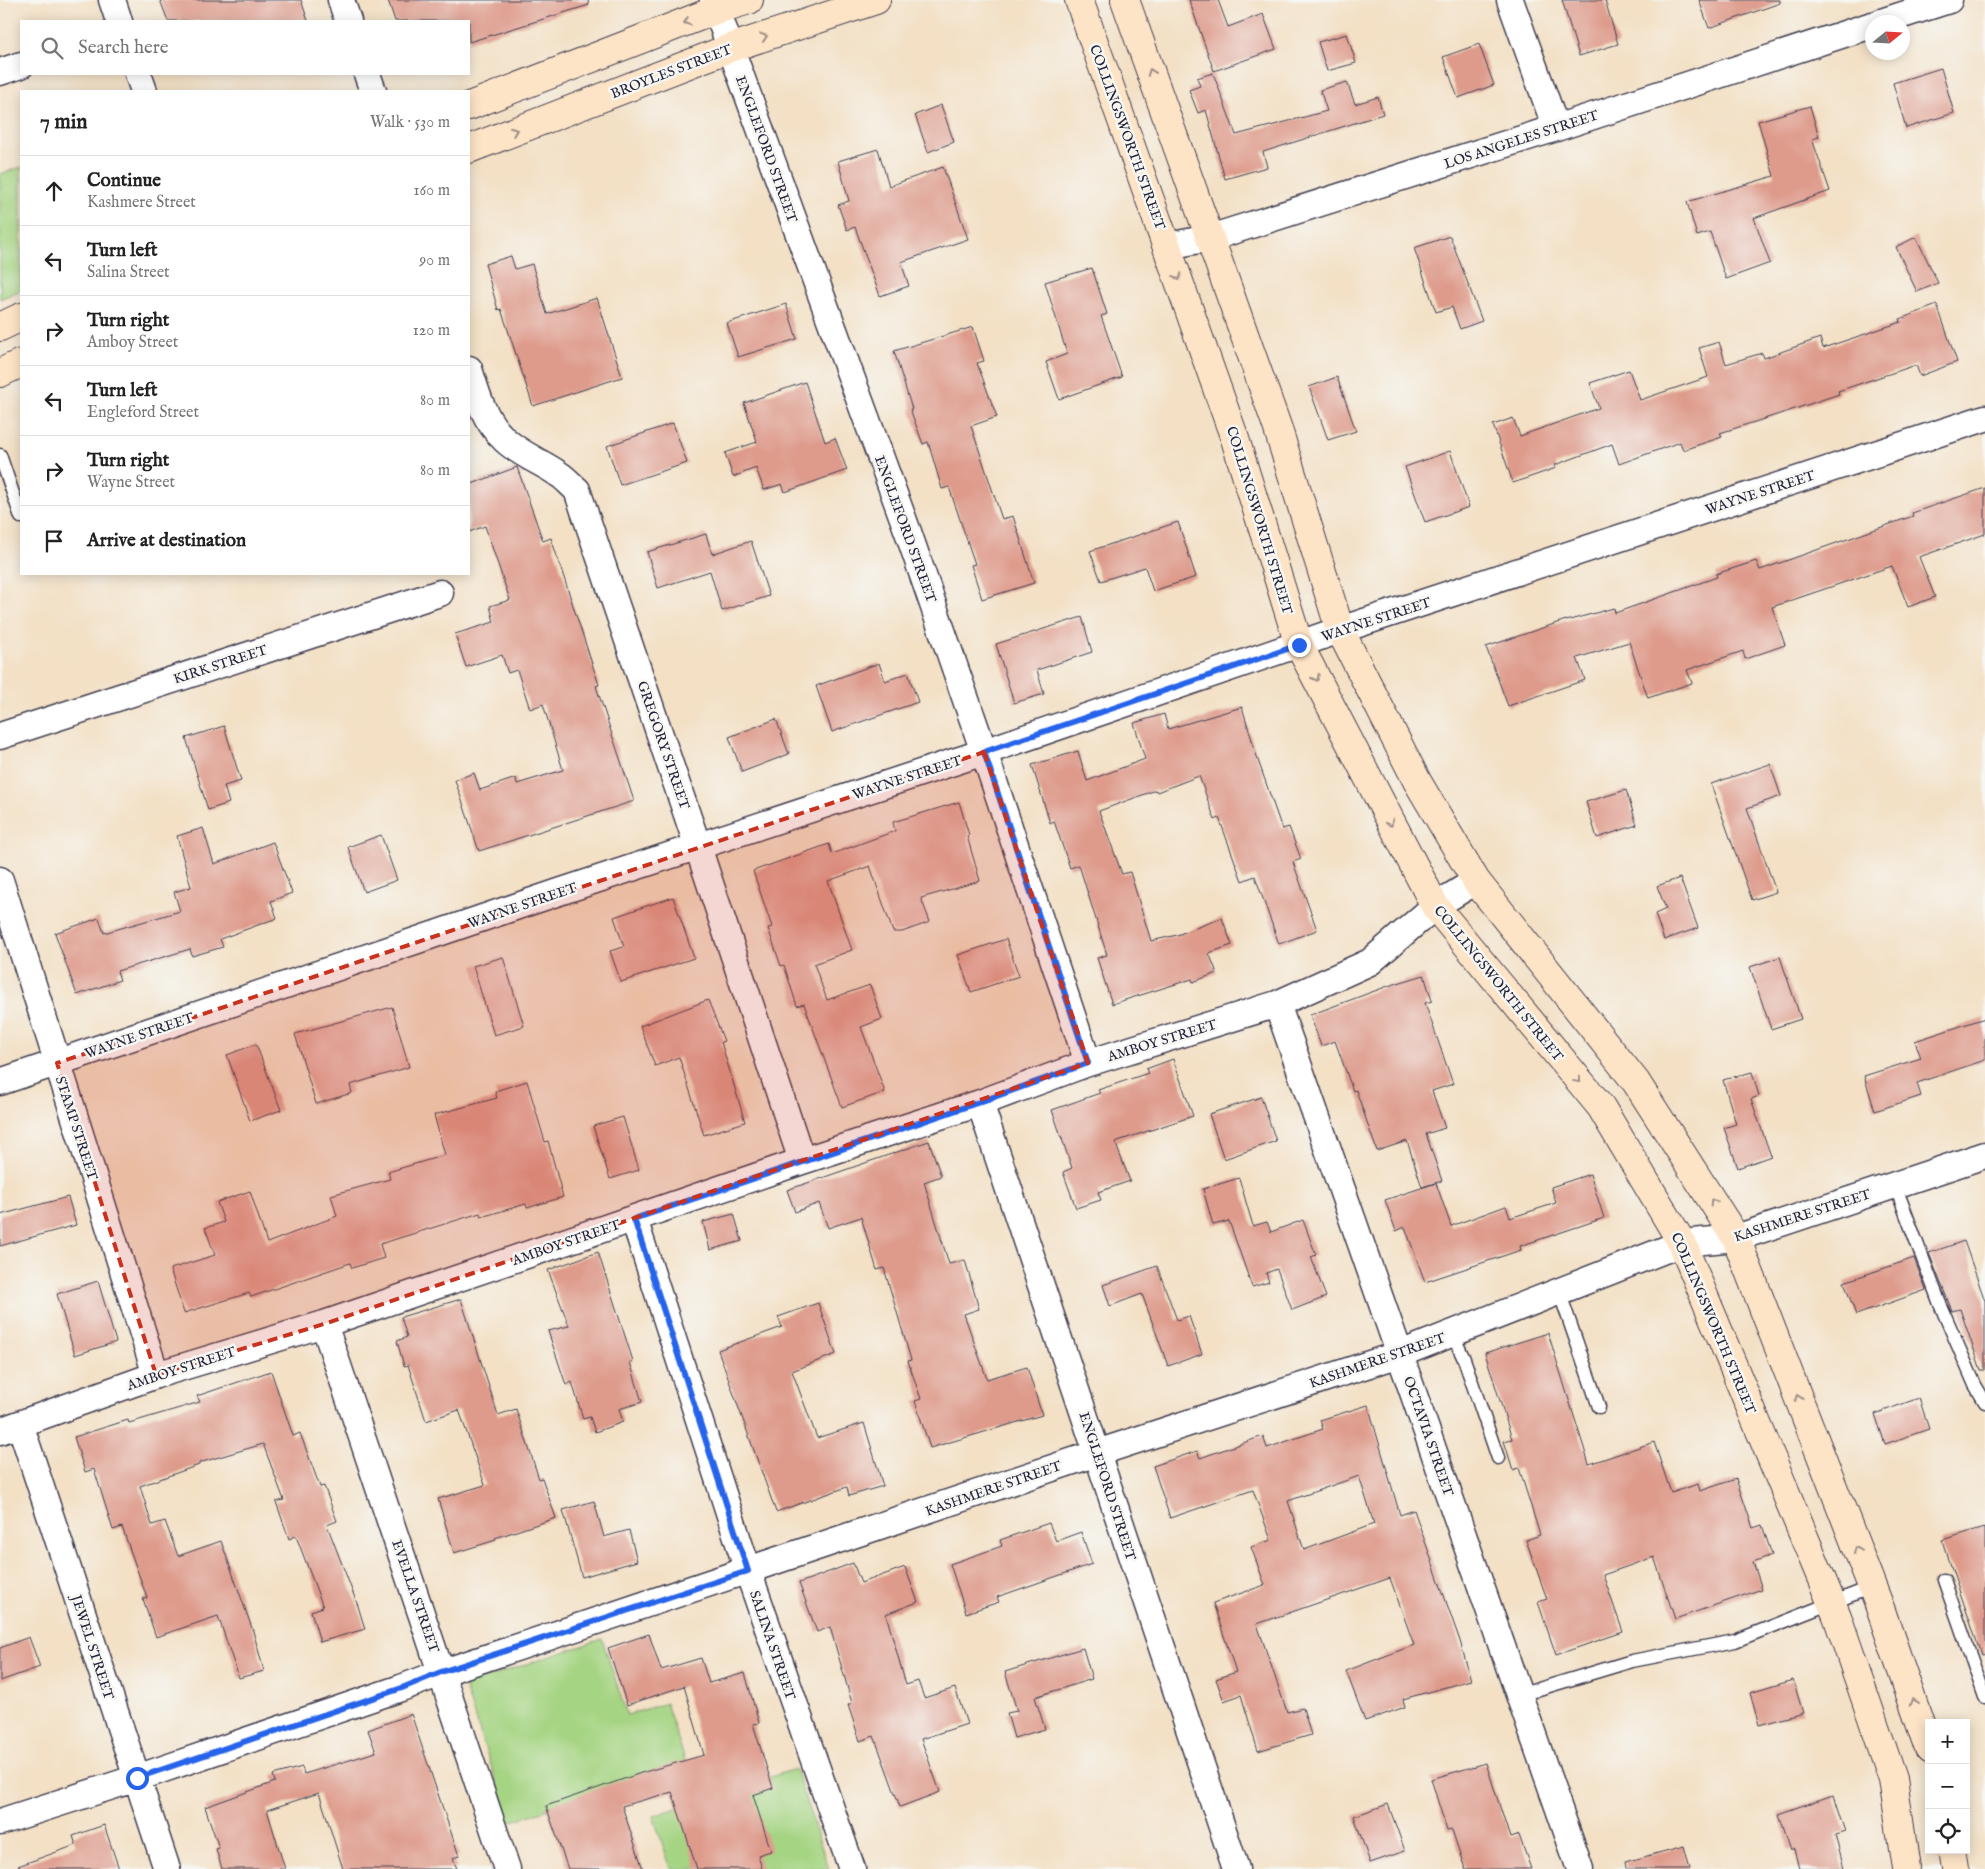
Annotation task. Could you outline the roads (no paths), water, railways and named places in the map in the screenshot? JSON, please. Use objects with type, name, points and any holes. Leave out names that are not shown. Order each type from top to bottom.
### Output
[{"type":"main road","points":[[470,106],[715,5],[749,0]]},
{"type":"main road","name":"BROYLES STREET","points":[[470,149],[730,48],[876,0]]},
{"type":"main road","name":"COLLINGSWORTH STREET","points":[[1079,0],[1235,440],[1299,645],[1435,906],[1601,1107],[1682,1243],[1832,1604],[1893,1779],[1906,1869]]},
{"type":"main road","points":[[1125,0],[1277,426],[1340,630],[1417,780],[1476,881],[1636,1082],[1736,1238],[1872,1587],[1925,1737]]},
{"type":"main road","points":[[0,327],[20,317]]},
{"type":"main road","points":[[0,372],[20,363]]},
{"type":"main road","points":[[1953,1854],[1955,1869]]},
{"type":"street","points":[[112,0],[119,20]]},
{"type":"street","points":[[341,0],[348,20]]},
{"type":"street","points":[[1510,0],[1556,128]]},
{"type":"street","points":[[1894,15],[1910,6],[1949,0]]},
{"type":"street","name":"ENGLEFORD STREET","points":[[715,5],[908,532],[1088,1063]]},
{"type":"street","name":"LOS ANGELES STREET","points":[[1167,246],[1210,238],[1865,27]]},
{"type":"street","points":[[0,72],[20,65]]},
{"type":"street","points":[[138,75],[144,90]]},
{"type":"street","points":[[366,75],[372,90]]},
{"type":"street","name":"GREGORY STREET","points":[[470,372],[481,406],[492,426],[505,440],[560,475],[577,490],[802,1161]]},
{"type":"street","name":"WAYNE STREET","points":[[0,1082],[984,752],[1340,630],[1985,418]]},
{"type":"street","name":"KIRK STREET","points":[[0,736],[440,593]]},
{"type":"street","name":"STAMP STREET","points":[[0,880],[156,1375]]},
{"type":"street","name":"AMBOY STREET","points":[[10,1428],[156,1375],[324,1324],[802,1161],[980,1103],[1088,1063],[1277,1004],[1370,962],[1435,906],[1476,881]]},
{"type":"street","name":"OCTAVIA STREET","points":[[1277,1004],[1580,1869]]},
{"type":"street","name":"ENGLEFORD STREET","points":[[980,1103],[1236,1869]]},
{"type":"street","name":"KASHMERE STREET","points":[[0,1822],[137,1778],[402,1688],[441,1672],[1400,1354],[1682,1243],[1736,1238],[1985,1155]]},
{"type":"street","name":"SALINA STREET","points":[[634,1219],[748,1571],[852,1869]]},
{"type":"street","name":"EVELLA STREET","points":[[324,1324],[507,1869]]},
{"type":"street","name":"JEWEL STREET","points":[[10,1428],[137,1778],[167,1869]]},
{"type":"lane","points":[[0,455],[20,515]]},
{"type":"lane","points":[[1895,1185],[1934,1289],[1975,1385],[1985,1402]]},
{"type":"lane","points":[[1559,1291],[1599,1407]]},
{"type":"lane","points":[[1452,1333],[1464,1359],[1498,1458]]},
{"type":"lane","points":[[1944,1580],[1985,1697]]},
{"type":"lane","points":[[1519,1695],[1632,1661],[1735,1641],[1872,1587]]}]
